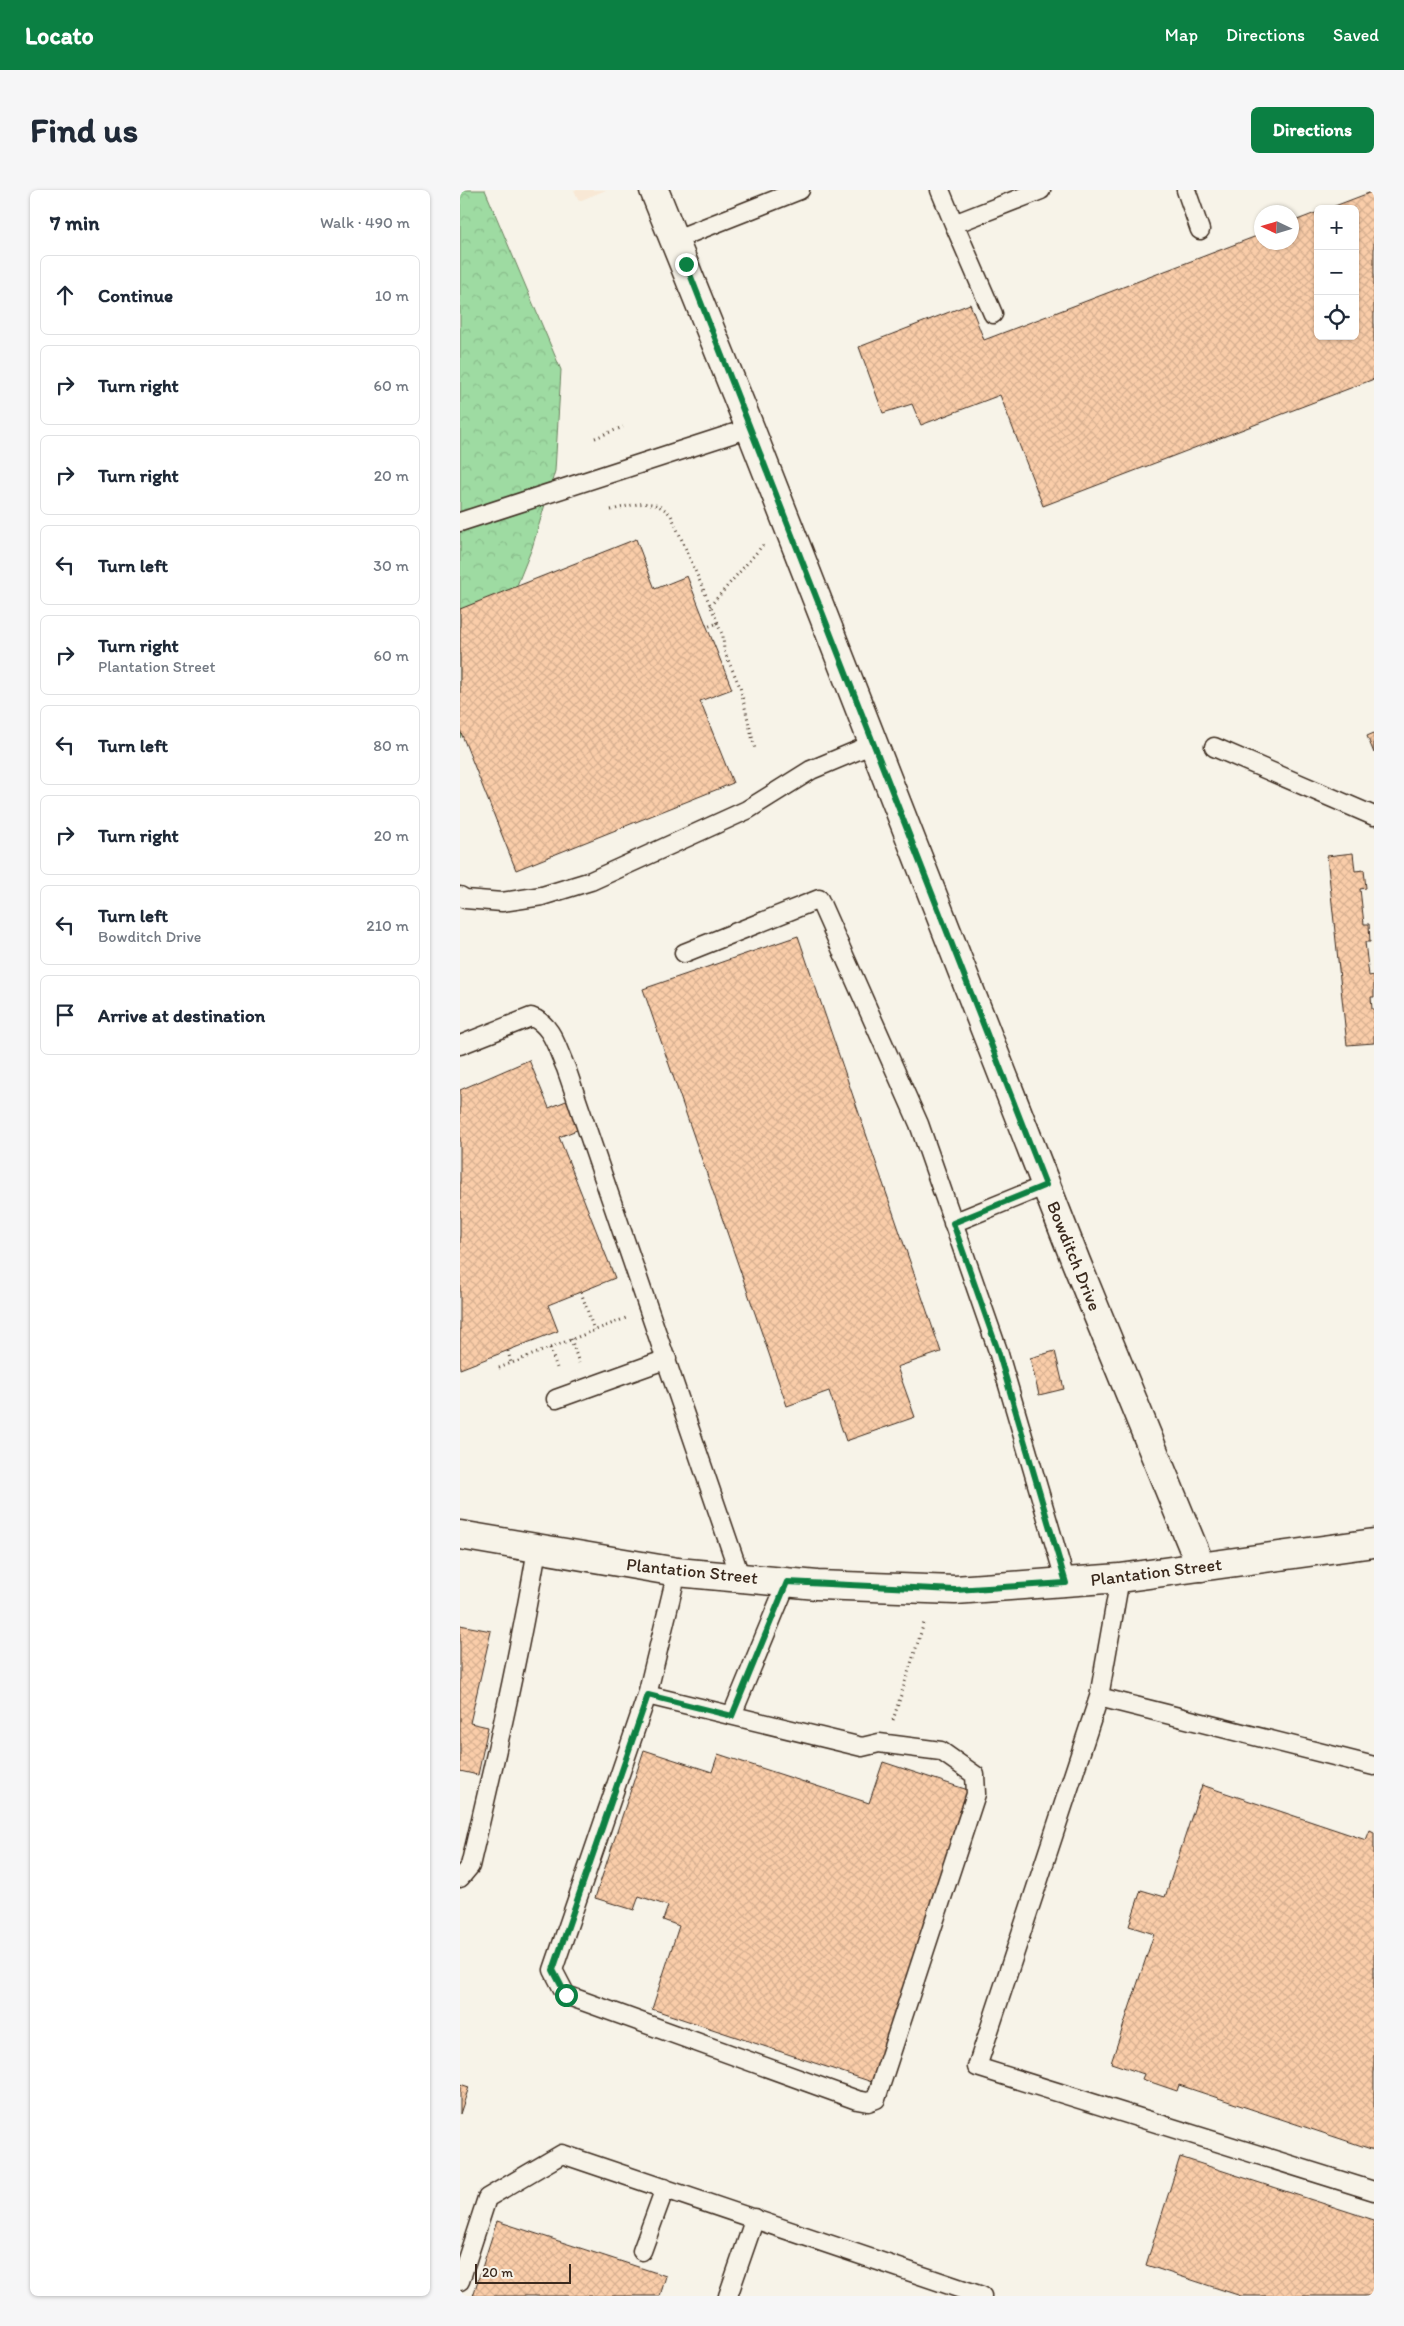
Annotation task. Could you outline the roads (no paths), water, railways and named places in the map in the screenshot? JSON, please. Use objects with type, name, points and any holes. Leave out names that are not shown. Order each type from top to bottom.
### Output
[{"type":"street","name":"Bowditch Drive","points":[[654,190],[676,239],[1046,1185],[1201,1567]]},
{"type":"street","name":"Plantation Street","points":[[460,1535],[677,1572],[740,1576],[787,1582],[955,1590],[1120,1578],[1374,1543]]},
{"type":"lane","points":[[676,239],[800,190]]},
{"type":"lane","points":[[940,190],[994,314]]},
{"type":"lane","points":[[954,224],[1041,190]]},
{"type":"lane","points":[[1186,190],[1200,230]]},
{"type":"lane","points":[[460,522],[750,428]]},
{"type":"lane","points":[[460,896],[465,899],[502,902],[542,896],[591,881],[747,810],[812,770],[873,744]]},
{"type":"lane","points":[[1214,747],[1374,816]]},
{"type":"lane","points":[[684,953],[819,899],[919,1124],[998,1351],[1066,1583]]},
{"type":"lane","points":[[460,1045],[531,1017],[541,1020],[548,1027],[566,1068],[740,1576]]},
{"type":"lane","points":[[953,1223],[1046,1185]]},
{"type":"lane","points":[[556,1399],[667,1359]]},
{"type":"lane","points":[[460,1878],[470,1866],[501,1737],[526,1619],[538,1549]]},
{"type":"lane","points":[[648,1695],[862,1747],[879,1743],[941,1751],[975,1775],[976,1794],[876,2099],[868,2102],[566,1995],[553,1970],[648,1695],[677,1572]]},
{"type":"lane","points":[[1120,1578],[1099,1698],[977,2067],[1374,2191]]},
{"type":"lane","points":[[732,1716],[787,1582]]},
{"type":"lane","points":[[1099,1698],[1374,1766]]},
{"type":"lane","points":[[460,2282],[487,2198],[562,2154],[982,2296]]},
{"type":"lane","points":[[642,2251],[665,2188]]},
{"type":"lane","points":[[728,2296],[754,2218]]}]
